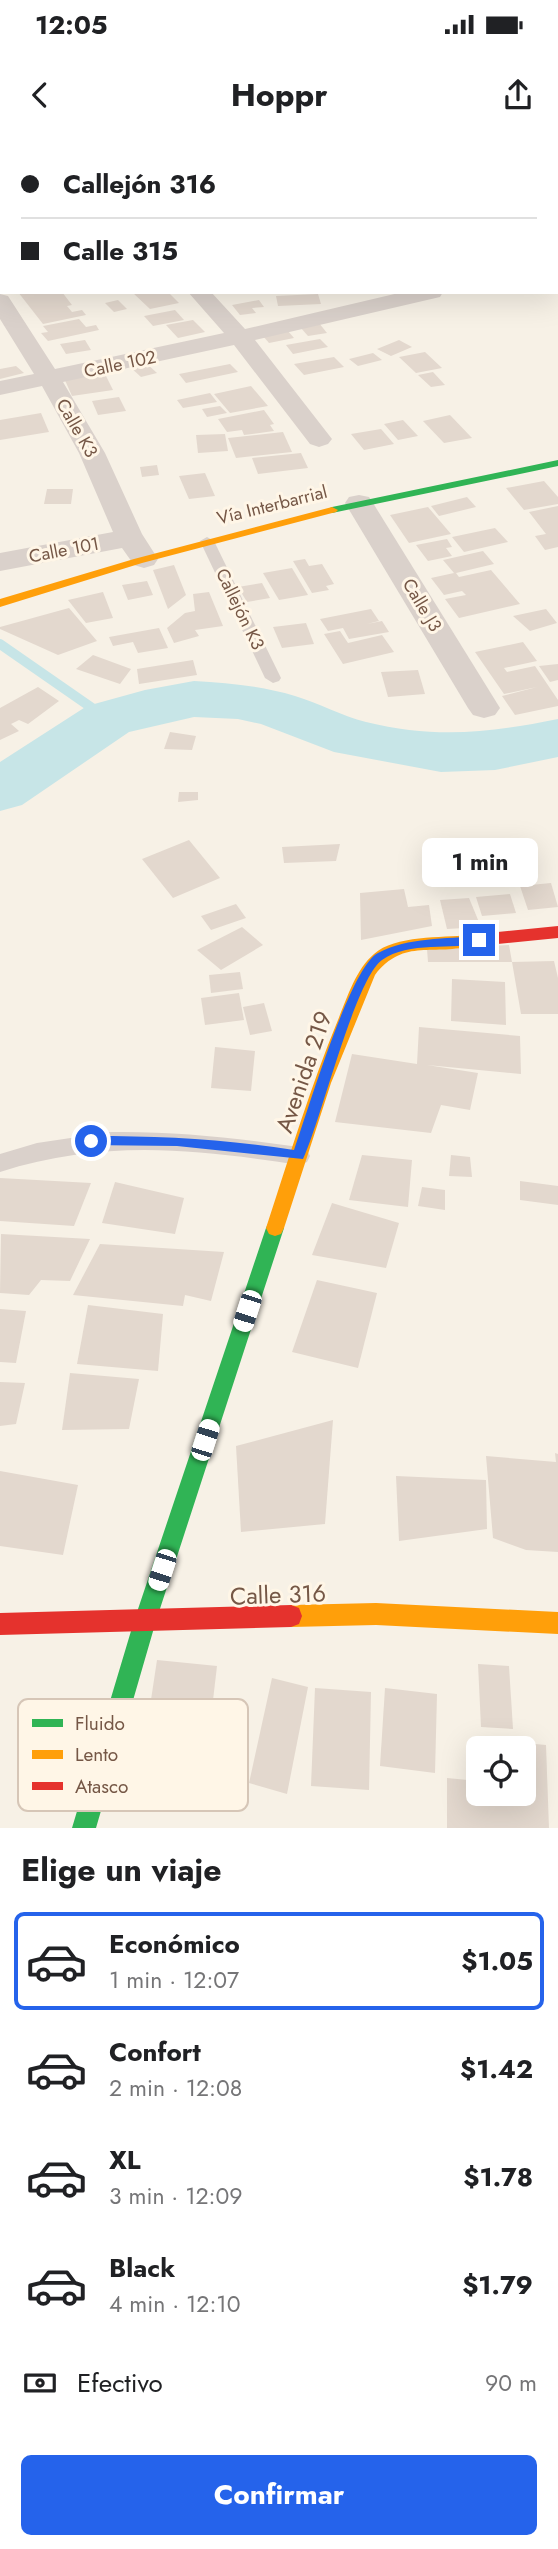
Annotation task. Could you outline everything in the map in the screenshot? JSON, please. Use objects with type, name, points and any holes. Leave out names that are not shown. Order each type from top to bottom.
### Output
[{"type":"street","points":[[201,294],[240,337],[319,439]]},
{"type":"street","name":"Calle 102","points":[[0,388],[240,337],[423,294]]},
{"type":"street","name":"Calle K3","points":[[0,301],[101,471],[136,548]]},
{"type":"street","name":"Vía Interbarrial","points":[[0,603],[136,548],[207,541],[359,503],[555,468]]},
{"type":"street","name":"Calle J3","points":[[359,503],[484,708]]},
{"type":"street","name":"Calle 101","points":[[0,562],[136,548]]},
{"type":"street","name":"Avenida 219","points":[[122,1699],[145,1622],[299,1156],[351,1006],[368,968],[379,957],[399,948],[558,932]]},
{"type":"street","name":"Calle 316","points":[[0,1624],[376,1614],[558,1623]]},
{"type":"street","name":"Avenida 219","points":[[84,1828],[89,1811]]},
{"type":"lane","name":"Callejón K3","points":[[207,541],[273,678]]},
{"type":"lane","points":[[0,1163],[27,1153],[91,1141],[153,1139],[224,1144],[299,1156]]},
{"type":"building","points":[[20,294],[64,294],[72,305],[67,306],[72,312],[82,310],[86,315],[43,324]]},
{"type":"building","points":[[134,294],[170,294],[179,303],[150,309]]},
{"type":"building","points":[[318,294],[321,304],[278,306],[276,296]]},
{"type":"building","points":[[118,300],[127,309],[114,312],[105,303]]},
{"type":"building","points":[[259,300],[264,307],[252,308],[256,313],[240,315],[232,305]]},
{"type":"building","points":[[175,310],[184,320],[153,326],[144,316]]},
{"type":"building","points":[[79,319],[86,327],[96,325],[99,330],[48,341],[41,333],[48,332],[43,326]]},
{"type":"building","points":[[193,320],[205,332],[178,338],[166,325]]},
{"type":"building","points":[[319,323],[327,333],[308,336],[300,327]]},
{"type":"building","points":[[288,331],[294,338],[269,343],[263,336]]},
{"type":"building","points":[[320,339],[328,347],[293,354],[286,345]]},
{"type":"building","points":[[85,340],[91,350],[66,354],[60,344]]},
{"type":"building","points":[[399,340],[412,347],[391,356],[377,349]]},
{"type":"building","points":[[425,352],[442,368],[416,373],[399,357]]},
{"type":"building","points":[[373,353],[382,360],[358,366],[349,359]]},
{"type":"building","points":[[334,357],[344,367],[304,375],[294,364]]},
{"type":"building","points":[[146,363],[157,373],[141,377],[130,367]]},
{"type":"building","points":[[230,364],[238,372],[186,383],[179,374]]},
{"type":"building","points":[[16,366],[24,373],[0,379],[0,369]]},
{"type":"building","points":[[104,372],[113,390],[72,396],[64,378]]},
{"type":"building","points":[[433,372],[445,385],[431,387],[418,375]]},
{"type":"building","points":[[251,386],[268,406],[230,413],[214,394]]},
{"type":"building","points":[[210,393],[217,402],[183,408],[177,400]]},
{"type":"building","points":[[119,397],[126,411],[98,415],[92,401]]},
{"type":"building","points":[[220,406],[227,413],[207,417],[202,409]]},
{"type":"building","points":[[264,410],[274,424],[270,425],[274,431],[244,435],[242,430],[227,432],[218,419]]},
{"type":"building","points":[[41,413],[49,432],[0,440],[0,420]]},
{"type":"building","points":[[450,415],[472,438],[444,443],[423,421]]},
{"type":"building","points":[[403,420],[418,436],[398,440],[384,424]]},
{"type":"building","points":[[381,429],[394,444],[364,450],[351,434]]},
{"type":"building","points":[[283,432],[292,452],[236,458],[228,438]]},
{"type":"building","points":[[225,434],[228,451],[198,453],[196,435]]},
{"type":"building","points":[[301,453],[308,468],[258,474],[252,458]]},
{"type":"building","points":[[157,465],[159,475],[142,477],[140,467]]},
{"type":"building","points":[[205,473],[215,496],[189,499],[179,476]]},
{"type":"building","points":[[544,481],[558,497],[558,504],[524,510],[506,488]]},
{"type":"building","points":[[47,489],[73,489],[71,504],[44,504]]},
{"type":"building","points":[[467,497],[476,507],[439,516],[431,506]]},
{"type":"building","points":[[558,506],[558,547],[545,550],[535,536],[546,534],[529,512]]},
{"type":"building","points":[[428,507],[451,534],[409,543],[390,515]]},
{"type":"building","points":[[495,528],[508,542],[464,552],[452,537]]},
{"type":"building","points":[[447,539],[452,547],[446,548],[452,556],[428,561],[416,545]]},
{"type":"building","points":[[483,551],[494,564],[456,573],[459,577],[491,570],[520,604],[459,618],[445,599],[466,595],[462,591],[444,595],[431,578],[454,573],[443,560]]},
{"type":"building","points":[[305,559],[309,566],[322,564],[334,584],[326,586],[329,590],[312,593],[293,561]]},
{"type":"building","points":[[174,565],[186,595],[168,609],[153,570]]},
{"type":"building","points":[[292,568],[308,595],[279,600],[263,573]]},
{"type":"building","points":[[147,581],[153,595],[128,600],[122,585]]},
{"type":"building","points":[[262,583],[270,598],[247,602],[238,587]]},
{"type":"building","points":[[103,592],[113,618],[86,623],[68,600]]},
{"type":"building","points":[[209,592],[223,626],[195,630],[199,636],[174,643],[167,628],[185,613],[195,611],[193,594]]},
{"type":"building","points":[[69,608],[97,641],[58,655],[0,629],[0,627]]},
{"type":"building","points":[[371,609],[379,621],[367,624],[382,621],[389,632],[349,639],[343,628],[328,631],[320,619]]},
{"type":"building","points":[[546,609],[557,623],[530,631],[513,616]]},
{"type":"building","points":[[306,623],[314,644],[282,648],[273,627]]},
{"type":"building","points":[[159,628],[168,648],[138,653],[133,642],[113,646],[109,637]]},
{"type":"building","points":[[340,631],[348,643],[382,635],[394,652],[343,664],[324,634]]},
{"type":"building","points":[[523,642],[537,661],[504,668],[507,672],[535,666],[558,700],[558,706],[515,715],[502,696],[537,687],[504,694],[475,652]]},
{"type":"building","points":[[93,655],[131,669],[120,684],[76,669]]},
{"type":"building","points":[[193,660],[197,675],[139,684],[137,669]]},
{"type":"building","points":[[558,664],[558,680],[550,682],[539,666]]},
{"type":"building","points":[[418,670],[425,694],[388,697],[381,672]]},
{"type":"building","points":[[38,687],[59,701],[28,724],[19,720],[11,724],[19,731],[0,740],[0,708]]},
{"type":"building","points":[[170,732],[196,736],[192,750],[164,749]]},
{"type":"building","points":[[179,792],[198,792],[198,800],[178,802]]},
{"type":"building","points":[[189,840],[220,878],[173,898],[142,859]]},
{"type":"building","points":[[340,844],[336,861],[284,863],[282,847]]},
{"type":"building","points":[[551,883],[558,907],[528,910],[520,886]]},
{"type":"building","points":[[404,889],[408,907],[429,905],[432,926],[361,940],[360,893]]},
{"type":"building","points":[[510,894],[516,913],[482,916],[476,897]]},
{"type":"building","points":[[469,898],[481,927],[447,929],[440,900]]},
{"type":"building","points":[[236,904],[246,918],[211,930],[201,916]]},
{"type":"building","points":[[242,927],[263,945],[221,970],[197,950]]},
{"type":"building","points":[[509,945],[512,962],[428,962],[427,949]]},
{"type":"building","points":[[554,961],[558,978],[558,1014],[521,1014],[512,962]]},
{"type":"building","points":[[240,972],[243,989],[211,993],[209,975]]},
{"type":"building","points":[[452,979],[505,982],[506,1025],[451,1021]]},
{"type":"building","points":[[239,993],[244,1020],[205,1025],[201,998]]},
{"type":"building","points":[[264,1003],[272,1031],[250,1035],[243,1007]]},
{"type":"building","points":[[419,1027],[520,1036],[521,1074],[427,1065],[478,1073],[470,1110],[441,1105],[431,1133],[335,1122],[352,1054],[417,1064]]},
{"type":"building","points":[[215,1047],[255,1051],[251,1091],[211,1088]]},
{"type":"building","points":[[362,1155],[412,1160],[408,1207],[349,1200]]},
{"type":"building","points":[[451,1155],[470,1157],[472,1177],[449,1176]]},
{"type":"building","points":[[0,1178],[91,1183],[74,1226],[0,1221]]},
{"type":"building","points":[[520,1181],[558,1186],[558,1205],[520,1200]]},
{"type":"building","points":[[115,1182],[184,1198],[175,1234],[102,1223]]},
{"type":"building","points":[[422,1187],[445,1190],[445,1210],[418,1206]]},
{"type":"building","points":[[332,1203],[399,1223],[386,1268],[312,1255]]},
{"type":"building","points":[[1,1234],[90,1239],[70,1281],[41,1280],[29,1295],[0,1293]]},
{"type":"building","points":[[100,1244],[224,1252],[211,1301],[185,1295],[183,1306],[73,1295]]},
{"type":"building","points":[[317,1280],[377,1293],[358,1368],[292,1352]]},
{"type":"building","points":[[88,1305],[163,1314],[158,1371],[77,1364]]},
{"type":"building","points":[[0,1309],[26,1311],[16,1363],[0,1362]]},
{"type":"building","points":[[70,1373],[139,1379],[129,1429],[62,1430]]},
{"type":"building","points":[[0,1382],[25,1383],[16,1424],[0,1426]]},
{"type":"building","points":[[333,1420],[325,1524],[241,1532],[236,1446]]},
{"type":"building","points":[[555,1453],[558,1454],[558,1552],[526,1550],[493,1538],[486,1456],[556,1462]]},
{"type":"building","points":[[0,1471],[78,1485],[63,1555],[0,1546]]},
{"type":"building","points":[[396,1476],[486,1480],[487,1529],[399,1541]]},
{"type":"building","points":[[157,1660],[217,1666],[213,1699],[151,1699]]},
{"type":"building","points":[[478,1664],[509,1666],[513,1729],[481,1727]]},
{"type":"building","points":[[272,1678],[308,1687],[287,1794],[249,1783]]},
{"type":"building","points":[[315,1688],[371,1692],[369,1790],[311,1786]]},
{"type":"building","points":[[385,1688],[437,1694],[435,1773],[380,1766]]},
{"type":"building","points":[[536,1744],[546,1745],[549,1828],[447,1828],[447,1778],[466,1780],[466,1806],[536,1806]]},
{"type":"waterway","points":[[0,644],[108,719]]},
{"type":"waterway","points":[[0,791],[108,719],[145,708],[194,699],[238,701],[276,709],[355,739],[441,753],[495,751],[558,738]]},
{"type":"traffic: fast","points":[[332,510],[558,463]]},
{"type":"traffic: fast","points":[[122,1699],[145,1621],[275,1228]]},
{"type":"traffic: fast","points":[[84,1828],[89,1811]]},
{"type":"traffic: slow","points":[[0,603],[138,561],[332,510]]},
{"type":"traffic: slow","points":[[275,1228],[323,1083],[354,1000],[368,972],[380,957],[400,948],[468,941]]},
{"type":"traffic: slow","points":[[291,1616],[376,1614],[558,1623]]},
{"type":"traffic: jam","points":[[468,941],[558,932]]},
{"type":"traffic: jam","points":[[0,1624],[291,1616]]},
{"type":"route","points":[[91,1141],[153,1139],[224,1144],[299,1156],[351,1006],[368,968],[379,957],[399,948],[479,940]]}]
